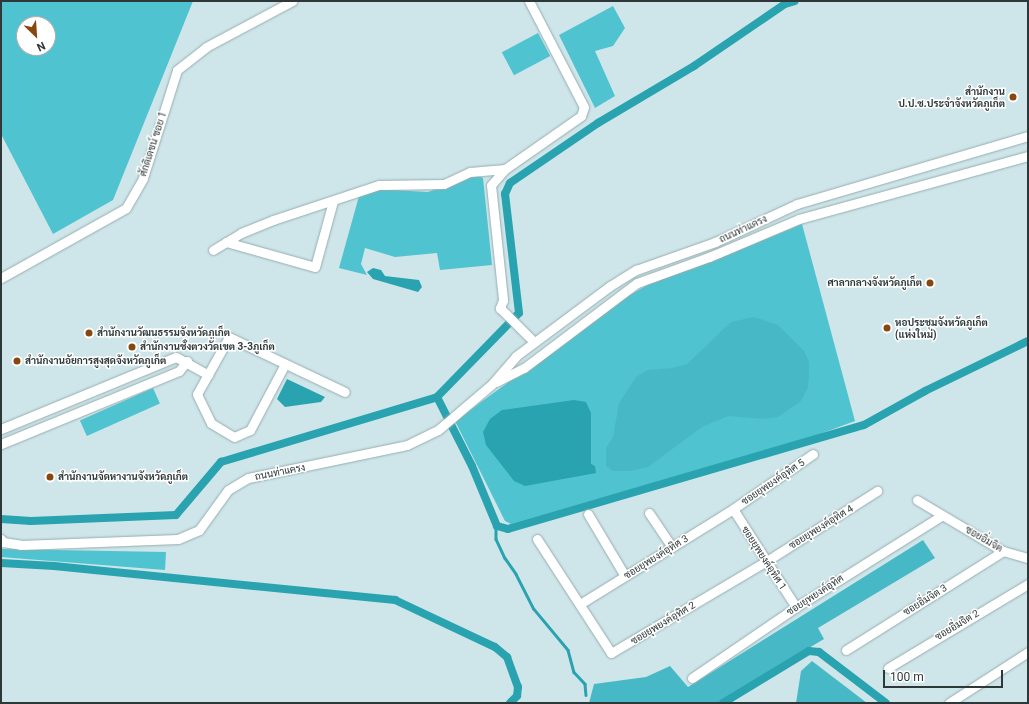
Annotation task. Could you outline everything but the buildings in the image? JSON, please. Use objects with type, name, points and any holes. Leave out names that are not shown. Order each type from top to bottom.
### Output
[{"type":"street","name":"ศักดิเดชน์ ซอย 1","points":[[1,278],[126,208],[143,178],[177,70],[206,47],[292,1]]},
{"type":"street","points":[[529,1],[584,107],[581,116],[505,169],[491,185],[503,300],[500,308],[534,342]]},
{"type":"street","name":"ถนนท่าแครง","points":[[1,539],[3,542],[21,545],[178,539],[199,530],[228,490],[248,478],[407,445],[438,430],[492,384],[516,356],[610,286],[636,270],[716,242],[797,204],[1028,136]]},
{"type":"street","name":"ถนนท่าแครง","points":[[492,384],[524,368],[638,283],[760,236],[799,219],[1028,156]]},
{"type":"street","points":[[213,250],[226,242],[273,220],[379,185],[444,184],[470,172],[505,169]]},
{"type":"street","points":[[226,242],[315,267],[333,201]]},
{"type":"street","points":[[755,224],[760,236]]},
{"type":"street","points":[[285,364],[250,430],[234,437],[211,423],[198,394],[229,337],[345,392]]},
{"type":"street","points":[[1,429],[176,357],[187,361],[208,375]]},
{"type":"street","points":[[1,444],[179,371],[187,361]]},
{"type":"street","points":[[146,370],[152,382]]},
{"type":"street","points":[[90,393],[95,406]]},
{"type":"street","points":[[34,416],[40,428]]},
{"type":"street","name":"ซอยยุพยงค์อุทิศ 5","points":[[733,509],[813,454]]},
{"type":"street","name":"ซอยยุพยงค์อุทิศ 4","points":[[765,562],[877,491]]},
{"type":"street","name":"ซอยอิ่มจิต","points":[[918,500],[941,516],[1003,551],[1028,558]]},
{"type":"street","name":"ซอยยุพยงค์อุทิศ 3","points":[[580,604],[733,509]]},
{"type":"street","name":"ซอยยุพยงค์อุทิศ 1","points":[[733,509],[765,562],[796,607]]},
{"type":"street","points":[[649,513],[672,547]]},
{"type":"street","points":[[588,514],[625,576]]},
{"type":"street","name":"ซอยยุพยงค์อุทิศ","points":[[692,678],[796,607],[941,516]]},
{"type":"street","points":[[537,539],[580,604]]},
{"type":"street","name":"ซอยอิ่มจิต 3","points":[[846,650],[1003,551]]},
{"type":"street","name":"ซอยยุพยงค์อุทิศ 2","points":[[580,604],[611,653],[765,562]]},
{"type":"street","name":"ซอยอิ่มจิต 2","points":[[888,668],[1028,584]]},
{"type":"street","points":[[949,703],[1028,652]]},
{"type":"shaded area","points":[[1,1],[193,1],[113,200],[53,234],[1,134]]},
{"type":"shaded area","points":[[613,6],[625,28],[613,46],[595,51],[615,96],[595,108],[559,35]]},
{"type":"shaded area","points":[[538,33],[550,56],[514,75],[502,52]]},
{"type":"shaded area","points":[[476,175],[483,178],[492,265],[440,270],[437,253],[395,257],[365,248],[361,264],[367,275],[339,268],[359,196],[375,189],[428,192]]},
{"type":"shaded area","points":[[802,224],[855,421],[809,438],[511,524],[505,521],[455,421],[623,299],[649,284],[710,262]]},
{"type":"shaded area","points":[[373,268],[381,270],[385,276],[419,280],[422,287],[418,292],[373,279],[367,272]]},
{"type":"shaded area","points":[[754,317],[778,325],[804,351],[809,362],[809,375],[808,387],[801,401],[778,417],[763,419],[728,416],[702,427],[648,467],[631,471],[613,471],[606,466],[606,448],[613,437],[619,403],[636,377],[648,370],[672,368],[687,364],[731,322]]},
{"type":"shaded area","points":[[287,379],[325,397],[321,402],[285,407],[277,399]]},
{"type":"shaded area","points":[[153,388],[160,404],[87,436],[80,421]]},
{"type":"shaded area","points":[[574,400],[586,402],[591,413],[591,464],[595,466],[596,473],[525,486],[514,481],[486,445],[483,432],[490,419],[502,410]]},
{"type":"shaded area","points":[[923,540],[935,558],[818,628],[824,639],[717,703],[589,703],[594,684],[646,677],[670,666],[688,687]]},
{"type":"shaded area","points":[[1,549],[166,552],[165,570],[1,557]]},
{"type":"shaded area","points":[[812,661],[867,703],[796,703],[801,671]]},
{"type":"waterway","points":[[1,519],[31,521],[176,515],[221,462],[437,397],[519,313],[505,194],[510,183],[598,123],[694,66],[785,4],[795,1]]},
{"type":"waterway","points":[[437,397],[472,466],[497,526],[508,529],[864,425],[925,391],[1028,341]]},
{"type":"waterway","points":[[496,524],[496,539],[505,558],[516,574],[534,609],[568,650],[574,672],[585,684],[586,695]]},
{"type":"waterway","points":[[1,563],[54,566],[395,600],[495,647],[507,657],[518,687],[517,696],[510,703]]},
{"type":"waterway","points":[[723,703],[809,651],[819,652],[886,703]]},
{"type":"place","name":"สำนักงาน ป.ป.ช.ประจำจังหวัดภูเก็ต","points":[[1013,97]]},
{"type":"place","name":"ศาลากลางจังหวัดภูเก็ต","points":[[930,283]]},
{"type":"place","name":"หอประชุมจังหวัดภูเก็ต (แห่งใหม่)","points":[[887,328]]},
{"type":"place","name":"สำนักงานวัฒนธรรมจังหวัดภูเก็ต","points":[[89,333]]},
{"type":"place","name":"สำนักงานชั่งตวงวัดเขต 3-3ภูเก็ต","points":[[132,347]]},
{"type":"place","name":"สำนักงานอัยการสูงสุดจังหวัดภูเก็ต","points":[[17,361]]},
{"type":"place","name":"สำนักงานจัดหางานจังหวัดภูเก็ต","points":[[50,477]]}]
